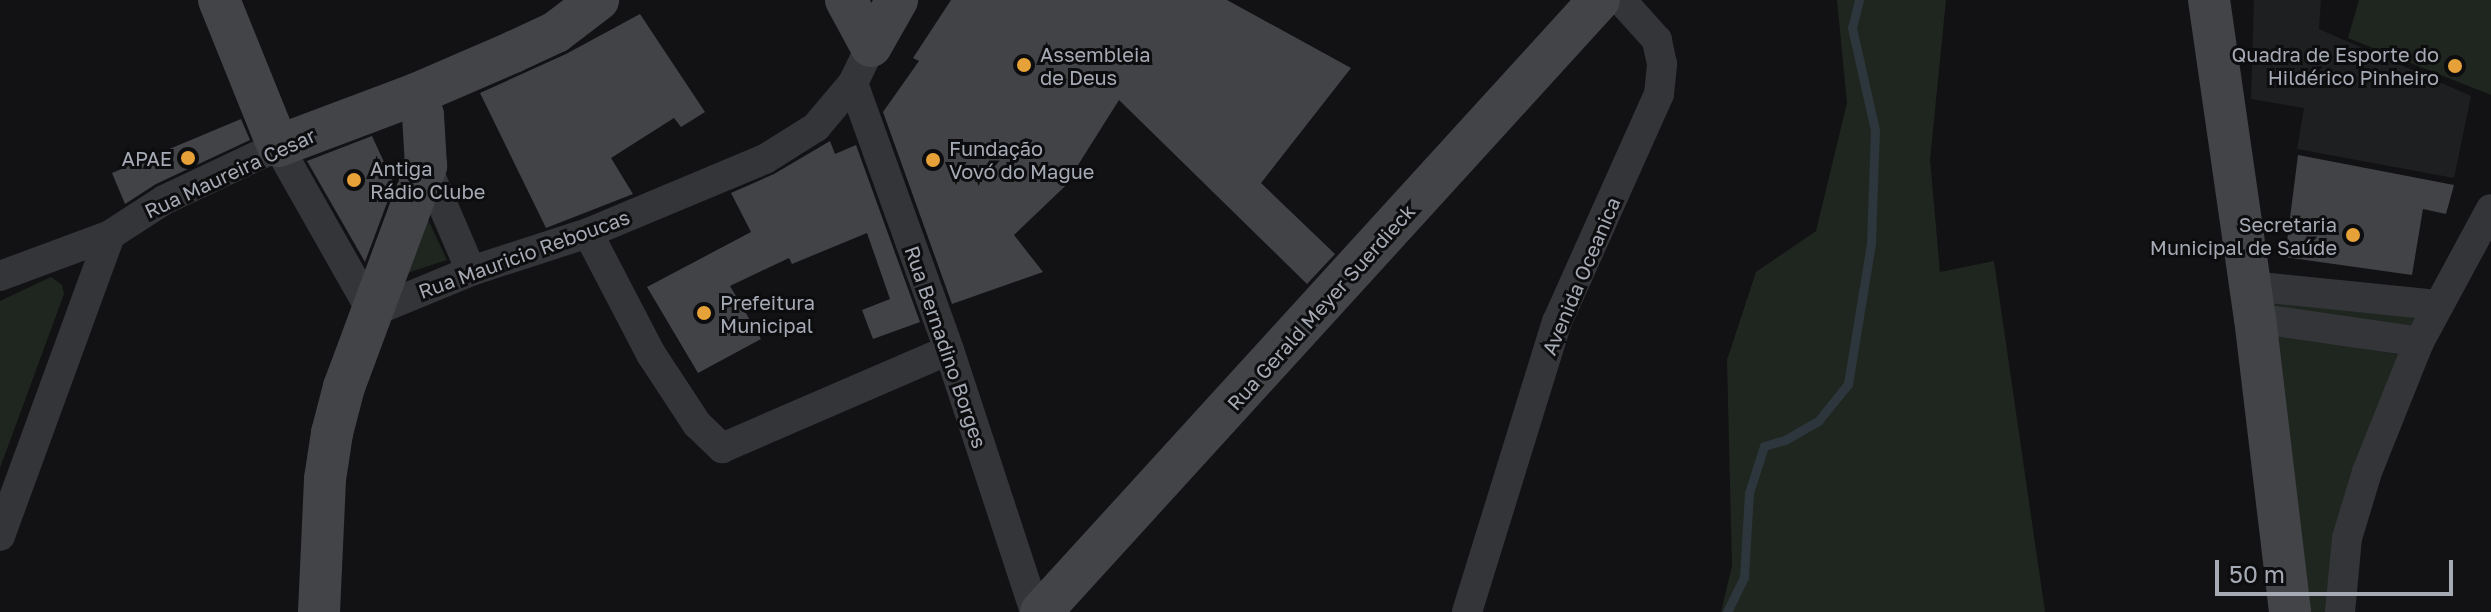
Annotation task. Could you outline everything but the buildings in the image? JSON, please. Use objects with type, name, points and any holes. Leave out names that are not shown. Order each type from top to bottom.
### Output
[{"type":"street","points":[[219,0],[278,146],[372,312]]},
{"type":"street","name":"Rua Maureira Cesar","points":[[0,276],[110,235],[164,200],[278,146],[416,94],[556,32],[598,0]]},
{"type":"street","points":[[846,0],[871,46]]},
{"type":"street","name":"Rua Mauricio Reboucas","points":[[372,312],[471,271],[588,233],[765,159],[816,127],[853,83],[897,0]]},
{"type":"street","name":"Rua Gerald Meyer Suerdieck","points":[[1038,612],[1599,0]]},
{"type":"street","name":"Avenida Oceanica","points":[[1467,612],[1557,322],[1659,94],[1662,64],[1657,40],[1621,0]]},
{"type":"street","points":[[2209,0],[2252,302],[2290,612]]},
{"type":"street","name":"Rua Bernadino Borges","points":[[853,83],[949,350],[1038,612]]},
{"type":"street","points":[[416,94],[423,115],[426,166],[471,271]]},
{"type":"street","points":[[319,612],[325,479],[332,433],[344,387],[426,166]]},
{"type":"street","points":[[2340,612],[2347,538],[2367,472],[2419,342],[2491,209]]},
{"type":"street","points":[[588,233],[651,354],[697,424],[722,448],[949,350]]},
{"type":"street","points":[[0,533],[110,235]]},
{"type":"street","points":[[2252,302],[2437,305]]},
{"type":"street","points":[[2252,302],[2419,342]]},
{"type":"shaded area","points":[[1837,0],[1946,0],[1930,160],[1940,272],[1994,261],[2045,612],[1721,612],[1732,566],[1727,360],[1756,272],[1816,231],[1847,103]]},
{"type":"shaded area","points":[[2254,0],[2321,0],[2319,29],[2471,96],[2454,178],[2297,149],[2304,108],[2251,99]]},
{"type":"shaded area","name":"Quadra de Esporte do Hildérico Pinheiro","points":[[2359,0],[2491,0],[2491,95],[2348,38]]},
{"type":"shaded area","points":[[425,213],[447,260],[404,274]]},
{"type":"shaded area","points":[[51,277],[62,285],[64,294],[0,468],[0,301]]},
{"type":"shaded area","points":[[2268,297],[2419,312],[2412,330],[2270,310]]},
{"type":"shaded area","points":[[2267,333],[2402,355],[2330,612],[2302,612]]},
{"type":"waterway","points":[[1727,612],[1744,577],[1749,493],[1764,446],[1785,440],[1819,420],[1848,384],[1871,243],[1875,130],[1852,28],[1859,0]]},
{"type":"place","name":"Assembleia de Deus","points":[[1024,65]]},
{"type":"place","name":"Quadra de Esporte do Hildérico Pinheiro","points":[[2455,66]]},
{"type":"place","name":"APAE","points":[[188,158]]},
{"type":"place","name":"Fundação Vovó do Mague","points":[[933,160]]},
{"type":"place","name":"Antiga Rádio Clube","points":[[354,180]]},
{"type":"place","name":"Secretaria Municipal de Saúde","points":[[2353,235]]},
{"type":"place","name":"Prefeitura Municipal","points":[[704,313]]}]
